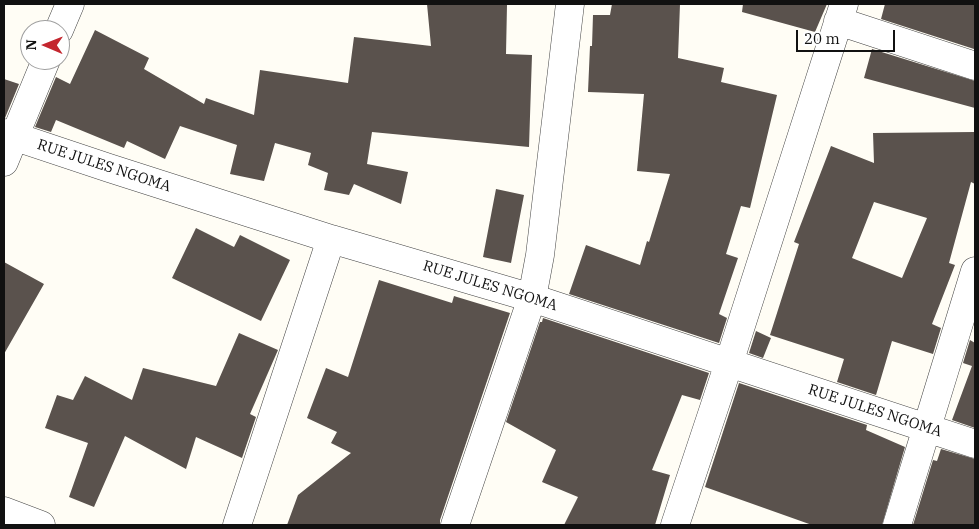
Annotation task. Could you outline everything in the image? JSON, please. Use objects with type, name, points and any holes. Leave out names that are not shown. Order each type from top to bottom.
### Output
[{"type":"street","points":[[63,20],[70,4]]},
{"type":"street","points":[[455,525],[532,298],[540,255],[570,4]]},
{"type":"street","points":[[675,525],[729,363],[841,12],[975,66]]},
{"type":"street","points":[[4,162],[9,134],[41,70]]},
{"type":"street","name":"RUE JULES NGOMA","points":[[9,134],[331,239],[532,298],[975,444]]},
{"type":"street","points":[[237,525],[331,239]]},
{"type":"street","points":[[897,525],[975,271]]},
{"type":"street","points":[[8,517],[41,525]]},
{"type":"building","points":[[427,4],[507,5],[506,54],[532,55],[529,147],[372,132],[367,164],[408,172],[401,204],[354,184],[349,195],[324,190],[328,173],[308,165],[311,153],[275,143],[264,181],[230,174],[237,145],[180,126],[165,159],[127,141],[124,148],[56,120],[51,132],[35,127],[56,77],[70,84],[95,30],[149,58],[144,69],[204,104],[206,98],[254,115],[260,70],[348,83],[354,37],[431,46]]},
{"type":"building","points":[[612,4],[680,4],[678,58],[724,68],[721,82],[777,95],[750,208],[741,206],[726,254],[738,258],[719,314],[727,318],[719,343],[569,294],[586,245],[640,265],[670,174],[637,171],[644,94],[588,92],[593,15],[610,15]]},
{"type":"building","points":[[743,4],[827,4],[815,32],[742,12]]},
{"type":"building","points":[[885,4],[975,4],[974,49],[881,19]]},
{"type":"building","points":[[872,49],[975,81],[975,108],[864,78]]},
{"type":"building","points":[[4,79],[19,84],[5,118],[4,118]]},
{"type":"building","points":[[975,132],[975,184],[971,182],[949,263],[955,265],[932,324],[941,328],[933,354],[892,341],[876,395],[837,382],[844,359],[770,335],[799,244],[794,242],[831,146],[874,163],[873,133]],"holes":[[[874,202],[927,218],[902,278],[852,258]]]},
{"type":"building","points":[[496,189],[524,195],[511,263],[483,257]]},
{"type":"building","points":[[196,228],[234,247],[240,235],[290,260],[261,321],[172,278]]},
{"type":"building","points":[[4,262],[44,284],[4,354]]},
{"type":"building","points":[[379,280],[452,303],[454,296],[510,313],[440,520],[440,525],[287,525],[298,495],[351,453],[331,443],[337,432],[307,418],[326,368],[348,377]]},
{"type":"building","points":[[543,318],[709,373],[700,400],[682,395],[652,470],[670,475],[655,525],[564,525],[578,497],[542,482],[556,450],[506,422]]},
{"type":"building","points":[[756,331],[771,338],[763,358],[749,353]]},
{"type":"building","points":[[239,333],[278,350],[250,414],[256,417],[242,458],[196,437],[186,469],[125,436],[94,507],[69,497],[88,443],[45,428],[57,395],[73,400],[85,376],[132,400],[143,368],[216,386]]},
{"type":"building","points":[[970,340],[975,343],[975,428],[952,420],[972,366],[963,363]]},
{"type":"building","points":[[739,383],[867,425],[866,430],[905,447],[882,525],[812,525],[705,487]]},
{"type":"building","points":[[941,449],[975,459],[975,525],[913,525],[933,460],[937,461]]}]
